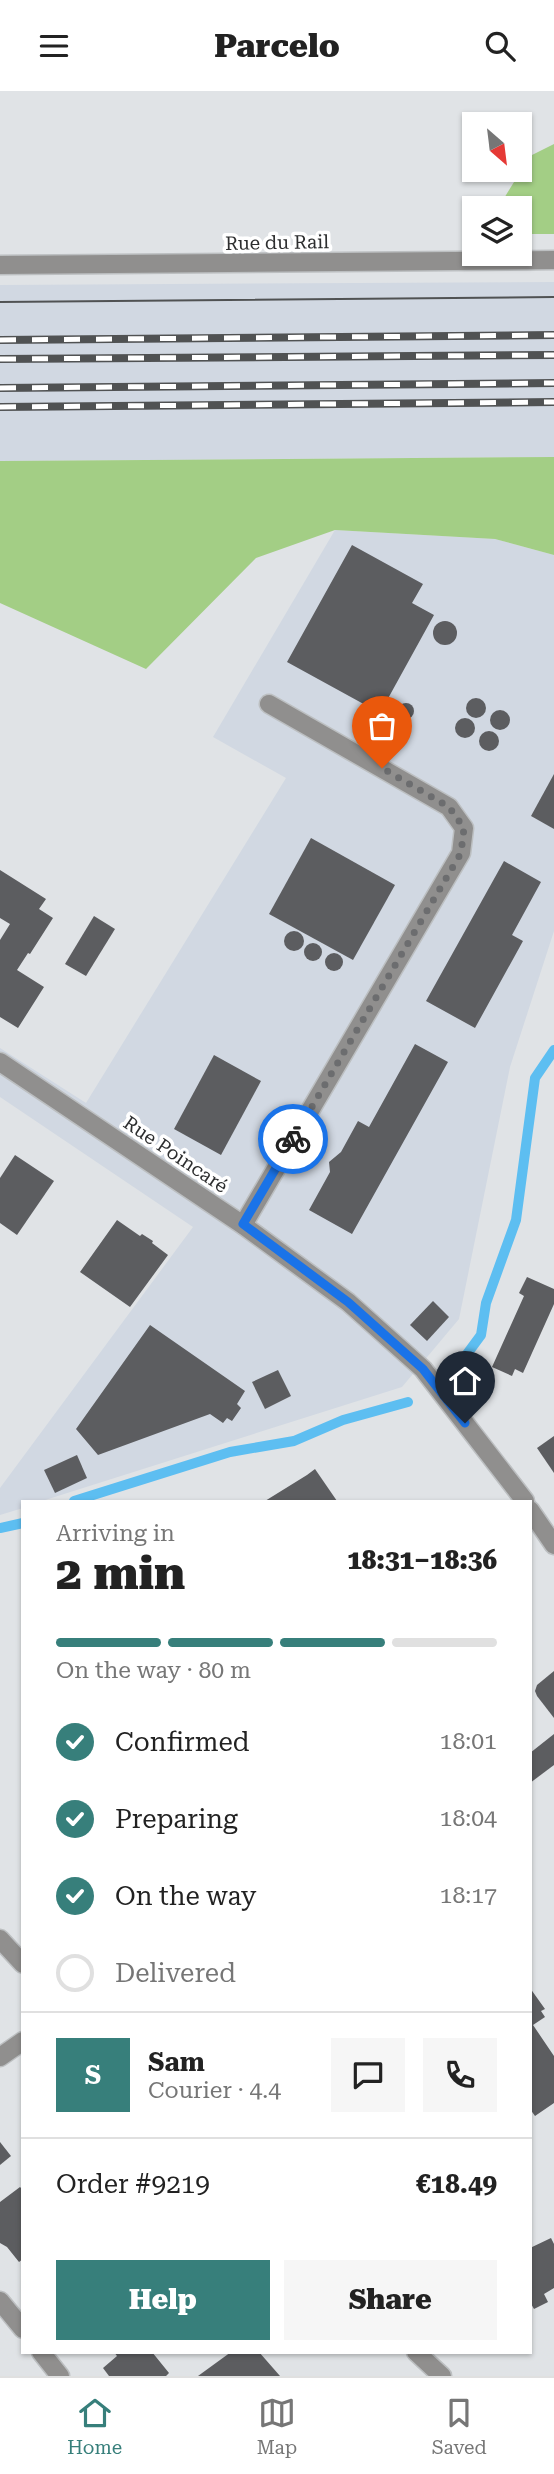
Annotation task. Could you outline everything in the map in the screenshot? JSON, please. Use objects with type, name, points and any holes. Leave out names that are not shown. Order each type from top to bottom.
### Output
[{"type":"street","name":"Rue du Rail","points":[[0,265],[554,260]]},
{"type":"street","points":[[243,1224],[461,853],[464,828],[449,807],[269,704]]},
{"type":"street","name":"Rue Poincaré","points":[[0,1062],[243,1224],[348,1302],[423,1369],[524,1500]]},
{"type":"street","points":[[532,1513],[554,1545]]},
{"type":"street","points":[[0,1939],[21,1962]]},
{"type":"street","points":[[0,2057],[21,2042]]},
{"type":"street","points":[[0,2301],[21,2327]]},
{"type":"street","points":[[43,2354],[60,2376]]},
{"type":"street","points":[[418,2354],[442,2376]]},
{"type":"shaded area","points":[[554,282],[554,457],[0,461],[0,285]]},
{"type":"shaded area","points":[[335,530],[495,539],[554,555],[554,931],[510,1067],[459,1319],[402,1387],[45,1500],[21,1500],[21,1509],[0,1515],[0,1488],[193,1227],[0,1097],[0,1048],[86,1103],[286,778],[213,737]]},
{"type":"green space","points":[[554,144],[554,234],[532,234],[532,196],[505,196],[514,182],[532,182],[532,155]]},
{"type":"green space","points":[[554,457],[554,555],[495,539],[335,530],[256,558],[146,669],[0,603],[0,461]]},
{"type":"building","points":[[352,545],[423,584],[412,603],[434,615],[380,713],[287,662]]},
{"type":"building","points":[[445,621],[454,624],[457,633],[454,642],[445,645],[436,642],[433,633],[436,624]]},
{"type":"building","points":[[476,698],[483,701],[486,708],[483,715],[476,718],[469,715],[466,708],[469,701]]},
{"type":"building","points":[[406,703],[414,711],[406,719],[398,711]]},
{"type":"building","points":[[500,710],[507,713],[510,720],[507,727],[500,730],[493,727],[490,720],[493,713]]},
{"type":"building","points":[[465,718],[472,721],[475,728],[472,735],[465,738],[458,735],[455,728],[458,721]]},
{"type":"building","points":[[489,731],[496,734],[499,741],[496,748],[489,751],[482,748],[479,741],[482,734]]},
{"type":"building","points":[[554,774],[554,829],[531,816]]},
{"type":"building","points":[[311,838],[395,885],[353,960],[269,914]]},
{"type":"building","points":[[504,861],[541,882],[512,935],[523,941],[475,1028],[426,1001]]},
{"type":"building","points":[[0,870],[46,899],[39,909],[53,918],[17,970],[44,987],[18,1028],[0,1017],[0,940],[10,924],[0,918]]},
{"type":"building","points":[[94,916],[115,929],[86,976],[65,964]]},
{"type":"building","points":[[294,931],[301,934],[304,941],[301,948],[294,951],[287,948],[284,941],[287,934]]},
{"type":"building","points":[[313,943],[319,946],[322,952],[319,958],[313,961],[307,958],[304,952],[307,946]]},
{"type":"building","points":[[330,953],[338,953],[343,962],[341,969],[330,971],[325,966],[325,958]]},
{"type":"building","points":[[415,1044],[448,1062],[352,1234],[309,1210],[330,1172],[329,1162],[341,1152],[358,1121],[369,1127]]},
{"type":"building","points":[[214,1055],[261,1081],[221,1155],[174,1129]]},
{"type":"building","points":[[15,1155],[54,1181],[17,1235],[0,1223],[0,1178]]},
{"type":"building","points":[[117,1220],[140,1236],[142,1234],[153,1241],[152,1243],[168,1255],[130,1307],[80,1272]]},
{"type":"building","points":[[527,1277],[554,1289],[554,1304],[523,1373],[515,1369],[512,1376],[492,1367],[524,1296],[519,1293]]},
{"type":"building","points":[[433,1301],[449,1317],[427,1341],[410,1325]]},
{"type":"building","points":[[150,1325],[245,1391],[237,1404],[241,1408],[232,1421],[227,1418],[223,1423],[210,1414],[98,1455],[76,1429]]},
{"type":"building","points":[[278,1370],[291,1396],[265,1409],[252,1382]]},
{"type":"building","points":[[554,1436],[554,1473],[537,1448]]},
{"type":"building","points":[[77,1455],[87,1478],[55,1493],[44,1470]]},
{"type":"building","points":[[315,1469],[336,1500],[267,1500]]},
{"type":"building","points":[[554,1671],[554,1718],[535,1691],[537,1685]]},
{"type":"building","points":[[554,1734],[554,1765],[532,1782],[532,1751]]},
{"type":"building","points":[[532,1991],[545,2009],[541,2011],[545,2017],[533,2025],[554,2056],[554,2103],[535,2116],[532,2112]]},
{"type":"building","points":[[0,2142],[11,2156],[0,2165]]},
{"type":"building","points":[[21,2188],[19,2262],[7,2247],[0,2243],[0,2202]]},
{"type":"building","points":[[551,2238],[554,2244],[554,2288],[544,2294],[548,2302],[534,2309],[532,2306],[532,2247]]},
{"type":"building","points":[[116,2354],[154,2354],[169,2373],[166,2376],[109,2376],[103,2368],[117,2356]]},
{"type":"building","points":[[228,2354],[261,2354],[280,2376],[198,2376]]},
{"type":"waterway","points":[[453,1373],[481,1335],[486,1303],[516,1220],[535,1078],[554,1050]]},
{"type":"waterway","points":[[77,1500],[230,1452],[294,1441],[343,1420],[408,1402]]},
{"type":"waterway","points":[[0,1528],[21,1523]]},
{"type":"tram line","points":[[0,302],[554,297]]},
{"type":"railway","points":[[0,340],[554,335]]},
{"type":"railway","points":[[0,359],[554,355]]},
{"type":"railway","points":[[0,388],[554,383]]},
{"type":"railway","points":[[0,407],[554,402]]},
{"type":"way so far","points":[[293,1139],[461,853],[464,828],[449,807],[382,768]]},
{"type":"route","points":[[293,1139],[243,1224],[348,1302],[423,1369],[465,1423]]}]
